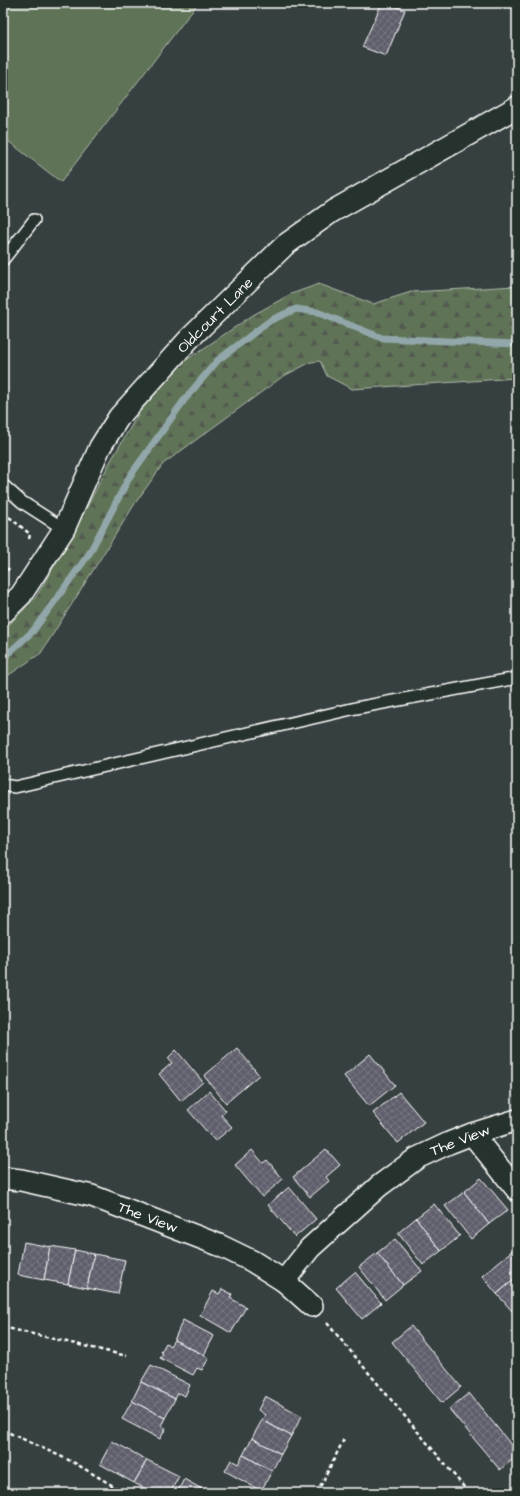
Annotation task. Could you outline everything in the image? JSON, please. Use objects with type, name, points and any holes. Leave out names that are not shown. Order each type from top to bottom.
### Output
[{"type":"street","name":"Oldcourt Lane","points":[[3,613],[21,595],[64,529],[100,447],[119,417],[189,339],[285,245],[333,211],[517,107]]},
{"type":"street","name":"The View","points":[[284,1281],[310,1248],[379,1186],[417,1158],[448,1143],[517,1120]]},
{"type":"street","points":[[472,1134],[517,1190]]},
{"type":"street","name":"The View","points":[[3,1178],[28,1181],[92,1196],[219,1245],[252,1261],[284,1281],[312,1306]]},
{"type":"lane","points":[[3,260],[34,220]]},
{"type":"lane","points":[[3,485],[22,502],[64,529]]},
{"type":"lane","points":[[3,785],[15,787],[356,708],[517,678]]},
{"type":"path","points":[[7,515],[30,534],[28,542]]},
{"type":"path","points":[[3,576],[12,565]]},
{"type":"path","points":[[312,1306],[469,1493]]},
{"type":"path","points":[[3,1327],[127,1356]]},
{"type":"path","points":[[3,1430],[73,1462],[125,1493]]},
{"type":"path","points":[[317,1493],[345,1437]]},
{"type":"green space","points":[[3,3],[198,3],[61,182],[3,137]]},
{"type":"green space","points":[[319,284],[373,304],[411,292],[517,286],[517,378],[352,389],[327,376],[320,361],[311,362],[282,377],[163,464],[136,502],[41,653],[3,679],[3,631],[36,597],[73,534],[110,462],[140,411],[182,363],[253,315],[291,294]]},
{"type":"building","points":[[382,3],[405,10],[386,56],[362,47]]},
{"type":"building","points":[[237,1048],[259,1075],[226,1103],[204,1076]]},
{"type":"building","points":[[176,1050],[203,1082],[181,1101],[159,1074],[172,1063],[168,1058]]},
{"type":"building","points":[[370,1054],[395,1085],[369,1106],[344,1076]]},
{"type":"building","points":[[209,1091],[226,1111],[221,1115],[232,1127],[215,1141],[188,1110]]},
{"type":"building","points":[[399,1092],[424,1122],[398,1143],[373,1113]]},
{"type":"building","points":[[326,1149],[340,1165],[326,1177],[329,1181],[310,1197],[293,1177]]},
{"type":"building","points":[[252,1150],[263,1163],[267,1160],[283,1179],[262,1197],[235,1165]]},
{"type":"building","points":[[481,1178],[508,1210],[489,1224],[464,1192]]},
{"type":"building","points":[[289,1187],[316,1219],[295,1237],[268,1205]]},
{"type":"building","points":[[464,1192],[489,1224],[471,1239],[445,1206]]},
{"type":"building","points":[[434,1204],[460,1236],[441,1251],[416,1218]]},
{"type":"building","points":[[416,1218],[441,1251],[423,1265],[398,1233]]},
{"type":"building","points":[[395,1239],[422,1271],[403,1285],[377,1253]]},
{"type":"building","points":[[24,1242],[50,1247],[44,1280],[18,1275]]},
{"type":"building","points":[[50,1246],[75,1250],[68,1284],[44,1280]]},
{"type":"building","points":[[514,1249],[517,1253],[517,1277],[497,1294],[482,1276]]},
{"type":"building","points":[[75,1250],[94,1254],[87,1288],[68,1284]]},
{"type":"building","points":[[377,1253],[403,1285],[385,1300],[359,1267]]},
{"type":"building","points":[[94,1254],[125,1260],[118,1294],[87,1288]]},
{"type":"building","points":[[355,1272],[381,1303],[362,1319],[336,1288]]},
{"type":"building","points":[[517,1277],[517,1308],[513,1312],[497,1294]]},
{"type":"building","points":[[222,1289],[232,1294],[230,1298],[246,1307],[231,1333],[200,1315],[213,1291],[219,1294]]},
{"type":"building","points":[[183,1320],[214,1336],[204,1355],[174,1340]]},
{"type":"building","points":[[411,1326],[461,1387],[442,1403],[392,1342]]},
{"type":"building","points":[[174,1340],[209,1358],[202,1370],[197,1368],[193,1375],[160,1358],[163,1353],[161,1352],[166,1343],[170,1346]]},
{"type":"building","points":[[151,1365],[190,1385],[185,1396],[178,1393],[175,1399],[141,1382]]},
{"type":"building","points":[[141,1382],[175,1399],[165,1418],[132,1401]]},
{"type":"building","points":[[469,1393],[517,1452],[517,1456],[500,1470],[449,1409]]},
{"type":"building","points":[[265,1396],[302,1416],[291,1436],[262,1420],[265,1415],[258,1410]]},
{"type":"building","points":[[132,1401],[165,1418],[161,1426],[166,1428],[160,1439],[122,1419]]},
{"type":"building","points":[[262,1420],[291,1436],[281,1454],[252,1438]]},
{"type":"building","points":[[252,1438],[281,1454],[272,1471],[243,1455]]},
{"type":"building","points":[[112,1441],[147,1460],[134,1483],[100,1464]]},
{"type":"building","points":[[243,1455],[272,1471],[261,1491],[225,1471],[231,1460],[238,1464]]},
{"type":"building","points":[[147,1460],[179,1476],[170,1493],[154,1493],[134,1483]]},
{"type":"building","points":[[184,1479],[209,1493],[177,1493]]},
{"type":"waterway","points":[[3,658],[33,631],[89,554],[130,476],[185,399],[218,360],[271,320],[296,309],[317,312],[382,338],[517,344]]}]
